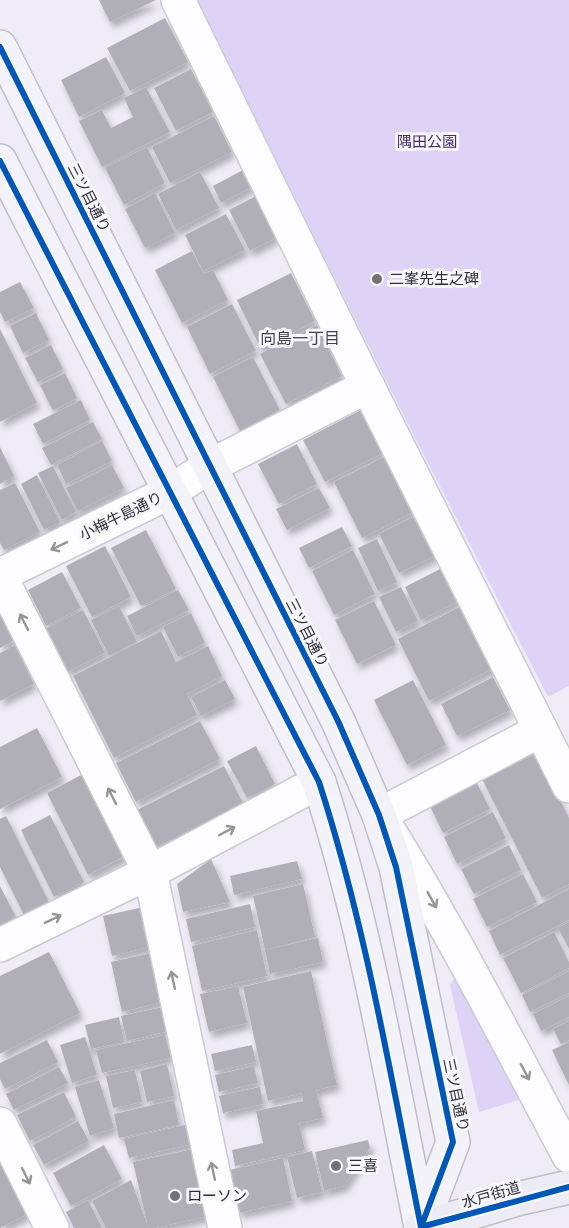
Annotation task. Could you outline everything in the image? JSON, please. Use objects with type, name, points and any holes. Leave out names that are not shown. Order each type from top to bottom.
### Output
[{"type":"highway","name":"水戸街道","points":[[420,1228],[569,1187]]},
{"type":"main road","name":"三ツ目通り","points":[[0,47],[338,721],[379,815],[396,867],[453,1142],[420,1228]]},
{"type":"main road","points":[[0,161],[9,202],[286,712],[320,782],[341,849],[357,917],[420,1228]]},
{"type":"street","points":[[178,0],[368,386],[569,786]]},
{"type":"street","name":"小梅牛島通り","points":[[0,576],[168,493],[210,466],[368,386]]},
{"type":"street","points":[[0,576],[150,872],[225,1228]]},
{"type":"street","points":[[541,730],[379,815],[420,880],[483,991],[569,1156]]},
{"type":"street","points":[[0,945],[150,872],[320,782]]},
{"type":"street","points":[[0,1124],[52,1228]]},
{"type":"green space","name":"隅田公園","points":[[196,0],[569,0],[569,686],[548,697],[384,377]]},
{"type":"green space","points":[[459,977],[522,1099],[479,1112],[450,985],[454,979]]},
{"type":"building","points":[[99,0],[156,0],[110,22]]},
{"type":"building","points":[[165,18],[188,62],[130,91],[107,48]]},
{"type":"building","points":[[106,57],[125,93],[79,117],[61,80]]},
{"type":"building","points":[[191,69],[213,112],[176,131],[154,88]]},
{"type":"building","points":[[146,87],[170,132],[102,167],[79,121],[102,110],[111,128],[133,117],[124,98]]},
{"type":"building","points":[[214,116],[232,152],[170,183],[152,147]]},
{"type":"building","points":[[147,147],[165,183],[124,205],[105,168]]},
{"type":"building","points":[[243,170],[252,187],[221,203],[213,186]]},
{"type":"building","points":[[200,172],[219,208],[176,230],[158,194]]},
{"type":"building","points":[[155,193],[175,233],[145,248],[125,209]]},
{"type":"building","points":[[256,196],[277,237],[250,251],[229,210]]},
{"type":"building","points":[[226,214],[245,250],[203,271],[185,235]]},
{"type":"building","points":[[192,251],[204,274],[213,270],[228,300],[182,323],[155,270]]},
{"type":"building","points":[[291,273],[315,321],[261,349],[237,300]]},
{"type":"building","points":[[20,282],[34,308],[5,322],[0,312],[0,292]]},
{"type":"building","points":[[232,304],[256,351],[210,374],[187,327]]},
{"type":"building","points":[[36,313],[49,340],[23,353],[10,326]]},
{"type":"building","points":[[317,325],[342,376],[286,404],[260,354]]},
{"type":"building","points":[[0,329],[37,403],[0,422]]},
{"type":"building","points":[[51,345],[63,369],[38,382],[25,358]]},
{"type":"building","points":[[253,357],[280,410],[240,431],[213,377]]},
{"type":"building","points":[[65,373],[77,398],[53,411],[40,385]]},
{"type":"building","points":[[81,400],[90,420],[43,444],[33,424]]},
{"type":"building","points":[[361,410],[383,453],[325,482],[303,440]]},
{"type":"building","points":[[93,422],[102,439],[51,465],[42,448]]},
{"type":"building","points":[[102,441],[112,461],[66,484],[57,465]]},
{"type":"building","points":[[297,444],[317,484],[279,504],[258,464]]},
{"type":"building","points":[[0,447],[14,476],[0,484]]},
{"type":"building","points":[[386,456],[414,512],[362,538],[334,482]]},
{"type":"building","points":[[112,465],[124,488],[78,511],[66,488]]},
{"type":"building","points":[[53,466],[76,512],[62,520],[38,473]]},
{"type":"building","points":[[37,475],[60,522],[44,530],[21,484]]},
{"type":"building","points":[[15,483],[40,532],[4,550],[0,543],[0,490]]},
{"type":"building","points":[[319,488],[330,508],[287,530],[276,509]]},
{"type":"building","points":[[417,515],[437,555],[399,573],[379,534]]},
{"type":"building","points":[[342,527],[352,546],[309,568],[299,548]]},
{"type":"building","points":[[146,530],[176,589],[141,606],[111,548]]},
{"type":"building","points":[[377,539],[397,582],[378,591],[358,548]]},
{"type":"building","points":[[105,546],[131,597],[92,617],[66,566]]},
{"type":"building","points":[[353,550],[375,594],[334,615],[312,571]]},
{"type":"building","points":[[442,568],[459,601],[421,620],[405,587]]},
{"type":"building","points":[[62,572],[81,608],[46,626],[28,590]]},
{"type":"building","points":[[401,587],[418,621],[396,632],[379,597]]},
{"type":"building","points":[[178,590],[189,610],[137,636],[127,616]]},
{"type":"building","points":[[374,601],[396,645],[357,664],[335,620]]},
{"type":"building","points":[[463,605],[494,668],[429,701],[398,639]]},
{"type":"building","points":[[119,606],[137,642],[109,656],[91,620]]},
{"type":"building","points":[[0,610],[15,640],[0,648]]},
{"type":"building","points":[[83,610],[105,653],[67,672],[45,629]]},
{"type":"building","points":[[191,613],[205,643],[178,657],[163,627]]},
{"type":"building","points":[[161,631],[176,662],[208,646],[222,676],[187,694],[197,715],[114,758],[73,676]]},
{"type":"building","points":[[15,645],[34,684],[0,701],[0,653]]},
{"type":"building","points":[[493,677],[510,710],[457,736],[441,704]]},
{"type":"building","points":[[225,680],[235,699],[201,716],[191,697]]},
{"type":"building","points":[[413,680],[446,745],[407,765],[374,700]]},
{"type":"building","points":[[200,721],[220,759],[136,802],[116,763]]},
{"type":"building","points":[[37,728],[62,777],[0,809],[0,747]]},
{"type":"building","points":[[256,746],[275,784],[247,798],[227,761]]},
{"type":"building","points":[[536,752],[569,818],[569,884],[542,898],[482,779]]},
{"type":"building","points":[[224,766],[243,803],[155,848],[137,810]]},
{"type":"building","points":[[83,774],[125,856],[88,875],[47,793]]},
{"type":"building","points":[[476,781],[490,809],[443,833],[429,804]]},
{"type":"building","points":[[493,812],[506,838],[457,864],[444,837]]},
{"type":"building","points":[[50,815],[84,882],[54,897],[21,830]]},
{"type":"building","points":[[6,816],[49,902],[24,915],[0,867],[0,819]]},
{"type":"building","points":[[509,845],[521,870],[474,894],[461,869]]},
{"type":"building","points":[[211,859],[230,902],[183,912],[177,884]]},
{"type":"building","points":[[297,861],[302,879],[234,895],[230,876]]},
{"type":"building","points":[[523,874],[537,902],[487,927],[473,899]]},
{"type":"building","points":[[303,884],[315,937],[265,950],[253,896]]},
{"type":"building","points":[[0,886],[16,917],[0,926]]},
{"type":"building","points":[[569,889],[569,920],[500,955],[489,931]]},
{"type":"building","points":[[250,904],[255,927],[191,942],[186,919]]},
{"type":"building","points":[[144,907],[153,946],[112,956],[103,916]]},
{"type":"building","points":[[569,922],[569,949],[558,928]]},
{"type":"building","points":[[257,930],[267,976],[202,991],[192,946]]},
{"type":"building","points":[[554,932],[569,962],[569,968],[521,993],[503,958]]},
{"type":"building","points":[[318,938],[323,962],[270,974],[265,950]]},
{"type":"building","points":[[49,952],[80,1013],[0,1054],[0,976]]},
{"type":"building","points":[[152,953],[162,1002],[122,1012],[111,962]]},
{"type":"building","points":[[311,971],[337,1085],[316,1090],[323,1118],[299,1123],[305,1150],[235,1166],[232,1150],[263,1143],[256,1111],[303,1101],[302,1093],[268,1101],[243,987]]},
{"type":"building","points":[[569,971],[569,993],[530,1012],[522,995]]},
{"type":"building","points":[[238,986],[247,1023],[209,1032],[200,994]]},
{"type":"building","points":[[569,996],[569,1017],[541,1031],[533,1014]]},
{"type":"building","points":[[163,1007],[169,1031],[127,1041],[121,1016]]},
{"type":"building","points":[[119,1017],[124,1042],[91,1049],[85,1025]]},
{"type":"building","points":[[569,1021],[569,1040],[561,1044],[553,1029]]},
{"type":"building","points":[[165,1035],[171,1058],[102,1073],[96,1050]]},
{"type":"building","points":[[85,1037],[97,1075],[72,1083],[60,1045]]},
{"type":"building","points":[[47,1040],[58,1062],[5,1089],[0,1079],[0,1063]]},
{"type":"building","points":[[569,1042],[569,1085],[552,1050]]},
{"type":"building","points":[[252,1045],[256,1062],[215,1071],[211,1054]]},
{"type":"building","points":[[167,1064],[174,1096],[147,1102],[140,1071]]},
{"type":"building","points":[[254,1066],[258,1083],[219,1092],[215,1075]]},
{"type":"building","points":[[59,1067],[68,1083],[14,1110],[6,1094]]},
{"type":"building","points":[[135,1070],[142,1102],[113,1108],[106,1076]]},
{"type":"building","points":[[99,1080],[114,1128],[90,1136],[75,1087]]},
{"type":"building","points":[[260,1087],[263,1104],[223,1113],[219,1096]]},
{"type":"building","points":[[64,1092],[76,1117],[30,1141],[17,1115]]},
{"type":"building","points":[[174,1100],[179,1125],[119,1138],[114,1114]]},
{"type":"building","points":[[78,1121],[89,1141],[44,1165],[33,1145]]},
{"type":"building","points":[[189,1124],[193,1144],[129,1158],[124,1139]]},
{"type":"building","points":[[368,1140],[370,1148],[344,1186],[324,1191],[315,1152]]},
{"type":"building","points":[[104,1145],[122,1179],[71,1206],[53,1173]]},
{"type":"building","points":[[193,1149],[208,1216],[154,1228],[106,1228],[92,1201],[131,1180],[148,1227],[133,1162]]},
{"type":"building","points":[[312,1151],[322,1192],[297,1198],[287,1157]]},
{"type":"building","points":[[283,1158],[292,1201],[239,1213],[229,1170]]},
{"type":"building","points":[[2,1160],[29,1213],[0,1228],[0,1161]]},
{"type":"building","points":[[88,1200],[102,1228],[74,1228],[66,1212]]},
{"type":"cycle path","points":[[0,47],[338,721],[379,815],[396,867],[453,1142],[421,1227]]},
{"type":"cycle path","points":[[0,161],[319,782],[336,837],[364,947],[421,1227]]},
{"type":"cycle path","points":[[421,1227],[569,1187]]},
{"type":"place","name":"二峯先生之碑","points":[[377,279]]},
{"type":"place","name":"三喜","points":[[336,1166]]},
{"type":"place","name":"ローソン","points":[[175,1196]]},
{"type":"district","name":"向島一丁目","points":[[300,338]]}]
